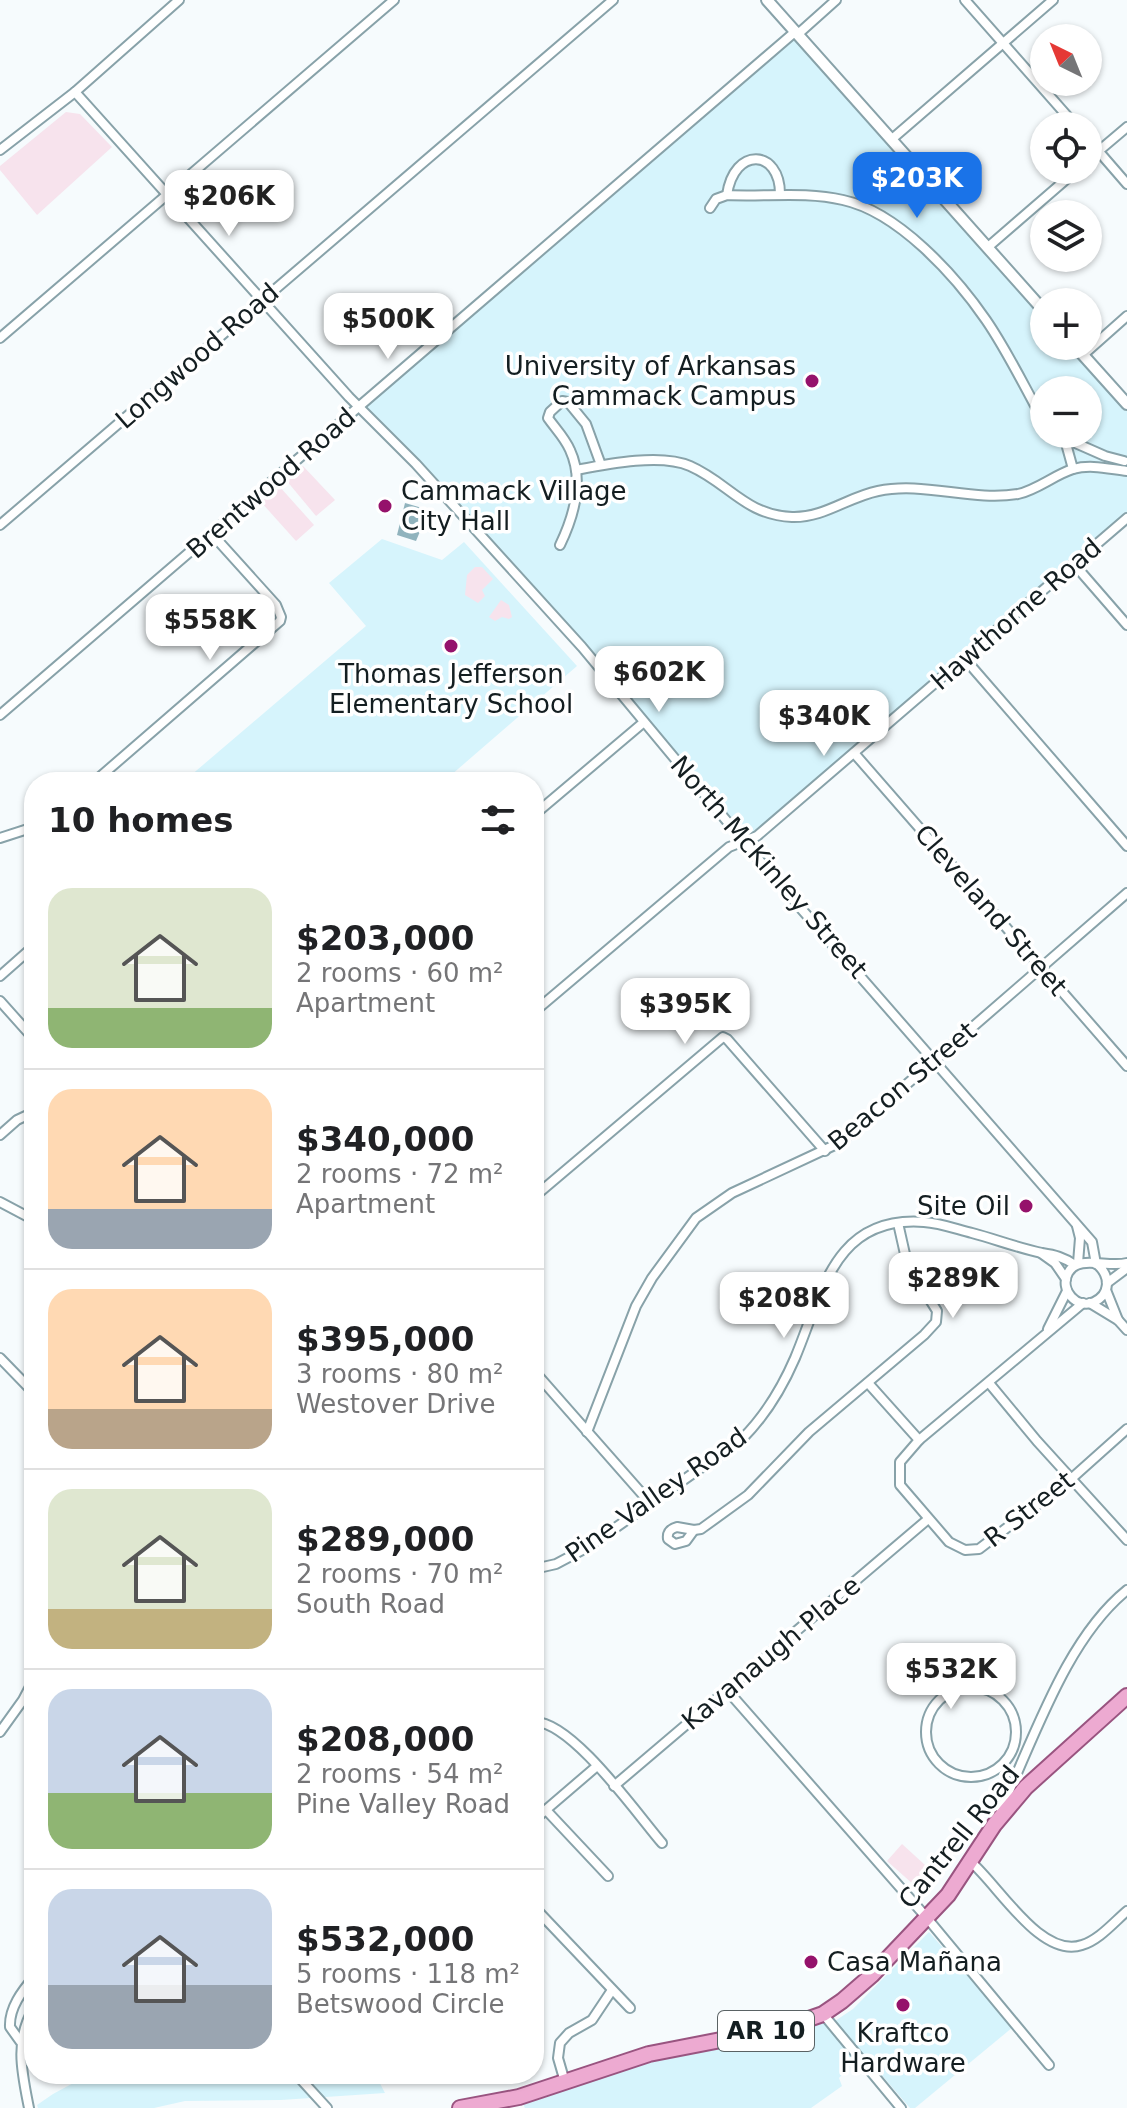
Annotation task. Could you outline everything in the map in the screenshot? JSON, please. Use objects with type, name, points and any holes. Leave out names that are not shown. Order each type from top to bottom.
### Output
[{"type":"main road","name":"Cantrell Road","points":[[460,2108],[522,2102],[565,2082],[649,2054],[783,2028],[823,2014],[872,1975],[948,1895],[994,1825],[1026,1787],[1127,1696]]},
{"type":"street","points":[[1,148],[75,92],[179,0]]},
{"type":"street","points":[[0,338],[394,0]]},
{"type":"street","name":"Longwood Road","points":[[0,525],[613,0]]},
{"type":"street","points":[[767,0],[1030,295]]},
{"type":"street","name":"Brentwood Road","points":[[0,715],[836,0]]},
{"type":"street","points":[[965,0],[1064,112]]},
{"type":"street","points":[[892,139],[1053,0]]},
{"type":"street","name":"North McKinley Street","points":[[75,92],[359,407],[416,464],[605,673],[743,839],[1092,1242],[1097,1264]]},
{"type":"street","points":[[1102,148],[1127,127]]},
{"type":"street","points":[[1102,155],[1127,184]]},
{"type":"street","points":[[727,195],[734,169],[743,162],[755,160],[767,163],[774,170],[779,180],[780,194]]},
{"type":"street","points":[[988,247],[1061,184]]},
{"type":"street","points":[[710,208],[716,199],[727,195],[780,194],[845,200],[871,209],[905,230],[971,300],[987,321],[1030,397]]},
{"type":"street","points":[[1102,334],[1127,316]]},
{"type":"street","points":[[1088,360],[1127,404]]},
{"type":"street","points":[[560,545],[573,515],[576,470],[569,447],[548,418],[562,401],[568,402],[583,420],[601,465]]},
{"type":"street","points":[[1067,448],[1073,469]]},
{"type":"street","points":[[1085,448],[1126,460],[1124,468],[1127,471]]},
{"type":"street","points":[[576,470],[656,461],[683,463],[757,510],[789,517],[812,515],[890,489],[987,496],[1017,494],[1073,469],[1094,466],[1127,471]]},
{"type":"street","name":"Hawthorne Road","points":[[544,1004],[729,847],[757,836],[1127,518]]},
{"type":"street","points":[[106,772],[280,621],[276,605],[212,534]]},
{"type":"street","points":[[1074,564],[1127,625]]},
{"type":"street","points":[[965,659],[1127,846]]},
{"type":"street","points":[[544,807],[644,722]]},
{"type":"street","name":"Cleveland Street","points":[[854,753],[1127,1066]]},
{"type":"street","points":[[0,838],[24,830]]},
{"type":"street","name":"Beacon Street","points":[[587,1432],[636,1306],[652,1278],[696,1218],[732,1193],[839,1143],[1127,893]]},
{"type":"street","points":[[0,976],[24,955]]},
{"type":"street","points":[[0,1001],[24,1028]]},
{"type":"street","points":[[544,1189],[723,1037],[825,1151]]},
{"type":"street","points":[[0,1135],[24,1117]]},
{"type":"street","points":[[0,1202],[24,1215]]},
{"type":"street","name":"Pine Valley Road","points":[[544,1566],[566,1559],[651,1504],[728,1452],[754,1427],[776,1396],[791,1367],[830,1270],[859,1239],[885,1226],[925,1222],[1061,1256],[1077,1264]]},
{"type":"street","points":[[694,1530],[701,1529],[748,1495],[797,1442],[934,1324],[938,1315],[907,1263],[898,1223]]},
{"type":"street","points":[[1077,1225],[1080,1238],[1077,1264]]},
{"type":"street","points":[[1041,1253],[1055,1263],[1066,1279]]},
{"type":"street","points":[[1127,1266],[1085,1261],[1068,1271],[1066,1279],[1071,1297],[1118,1320],[1127,1330]]},
{"type":"street","points":[[1097,1264],[1106,1275],[1118,1320]]},
{"type":"street","points":[[868,1383],[919,1440],[1045,1333],[1087,1303],[1097,1301],[1127,1266]]},
{"type":"street","points":[[1045,1333],[1067,1291]]},
{"type":"street","points":[[0,1358],[24,1383]]},
{"type":"street","points":[[544,1383],[651,1504]]},
{"type":"street","points":[[989,1383],[1127,1540]]},
{"type":"street","name":"R Street","points":[[919,1440],[900,1462],[898,1477],[904,1492],[955,1547],[965,1550],[979,1549],[1071,1479],[1127,1429]]},
{"type":"street","name":"Kavanaugh Place","points":[[614,1786],[927,1520]]},
{"type":"street","points":[[994,1825],[1080,1642],[1103,1612],[1127,1590]]},
{"type":"street","points":[[972,1687],[983,1688],[1001,1699],[1013,1716],[1016,1738],[1001,1766],[976,1778],[948,1772],[937,1764],[925,1738],[930,1711],[939,1700],[951,1691],[972,1687]]},
{"type":"street","points":[[727,1690],[927,1918],[1049,2065]]},
{"type":"street","points":[[0,1732],[24,1698]]},
{"type":"street","points":[[544,1723],[557,1727],[597,1766],[662,1843]]},
{"type":"street","points":[[597,1766],[546,1810],[608,1876]]},
{"type":"street","points":[[1001,1766],[1017,1775]]},
{"type":"street","points":[[971,1862],[991,1880],[1031,1928],[1058,1946],[1071,1948],[1087,1943],[1127,1911]]},
{"type":"street","points":[[544,1918],[630,2008]]},
{"type":"street","points":[[20,2041],[10,2027],[11,2015],[24,1990]]},
{"type":"street","points":[[565,2082],[558,2058],[560,2043],[569,2033],[592,2020],[612,1990]]},
{"type":"street","points":[[823,2014],[901,2108]]},
{"type":"street","points":[[24,2032],[20,2041],[24,2080]]},
{"type":"street","points":[[25,2084],[29,2108]]},
{"type":"street","points":[[305,2084],[327,2108]]},
{"type":"shaded area","points":[[796,31],[1030,295],[1030,360],[1087,360],[1101,376],[1030,376],[1030,448],[1102,448],[1102,377],[1127,406],[1127,518],[757,836],[743,839],[622,693],[359,407]]},
{"type":"shaded area","points":[[66,112],[80,114],[112,147],[37,215],[0,170],[0,166]]},
{"type":"shaded area","points":[[303,466],[335,500],[316,516],[286,480]]},
{"type":"shaded area","points":[[279,486],[314,525],[296,541],[261,502]]},
{"type":"shaded area","points":[[405,503],[429,510],[416,541],[397,535]]},
{"type":"shaded area","name":"Thomas Jefferson Elementary School","points":[[382,539],[442,560],[464,542],[577,666],[455,772],[195,772],[366,626],[329,583]]},
{"type":"shaded area","points":[[475,567],[482,567],[493,579],[482,590],[485,596],[478,603],[465,595],[467,575]]},
{"type":"shaded area","points":[[501,600],[509,605],[512,617],[495,621],[489,617]]},
{"type":"shaded area","points":[[902,1844],[937,1876],[922,1892],[887,1861]]},
{"type":"shaded area","points":[[929,1932],[1013,2027],[915,2108],[910,2108],[835,2021],[853,2009]]},
{"type":"shaded area","points":[[823,2014],[856,2055],[839,2078],[842,2086],[811,2108],[525,2108],[519,2097],[565,2082]]},
{"type":"shaded area","points":[[72,2084],[380,2084],[385,2093],[281,2100],[185,2101],[154,2108],[38,2108],[37,2105]]},
{"type":"place","name":"University of Arkansas Cammack Campus","points":[[812,381]]},
{"type":"place","name":"Cammack Village City Hall","points":[[385,506]]},
{"type":"place","name":"Thomas Jefferson Elementary School","points":[[451,646]]},
{"type":"place","name":"Site Oil","points":[[1026,1206]]},
{"type":"place","name":"Casa Mañana","points":[[811,1962]]},
{"type":"place","name":"Kraftco Hardware","points":[[903,2005]]}]
